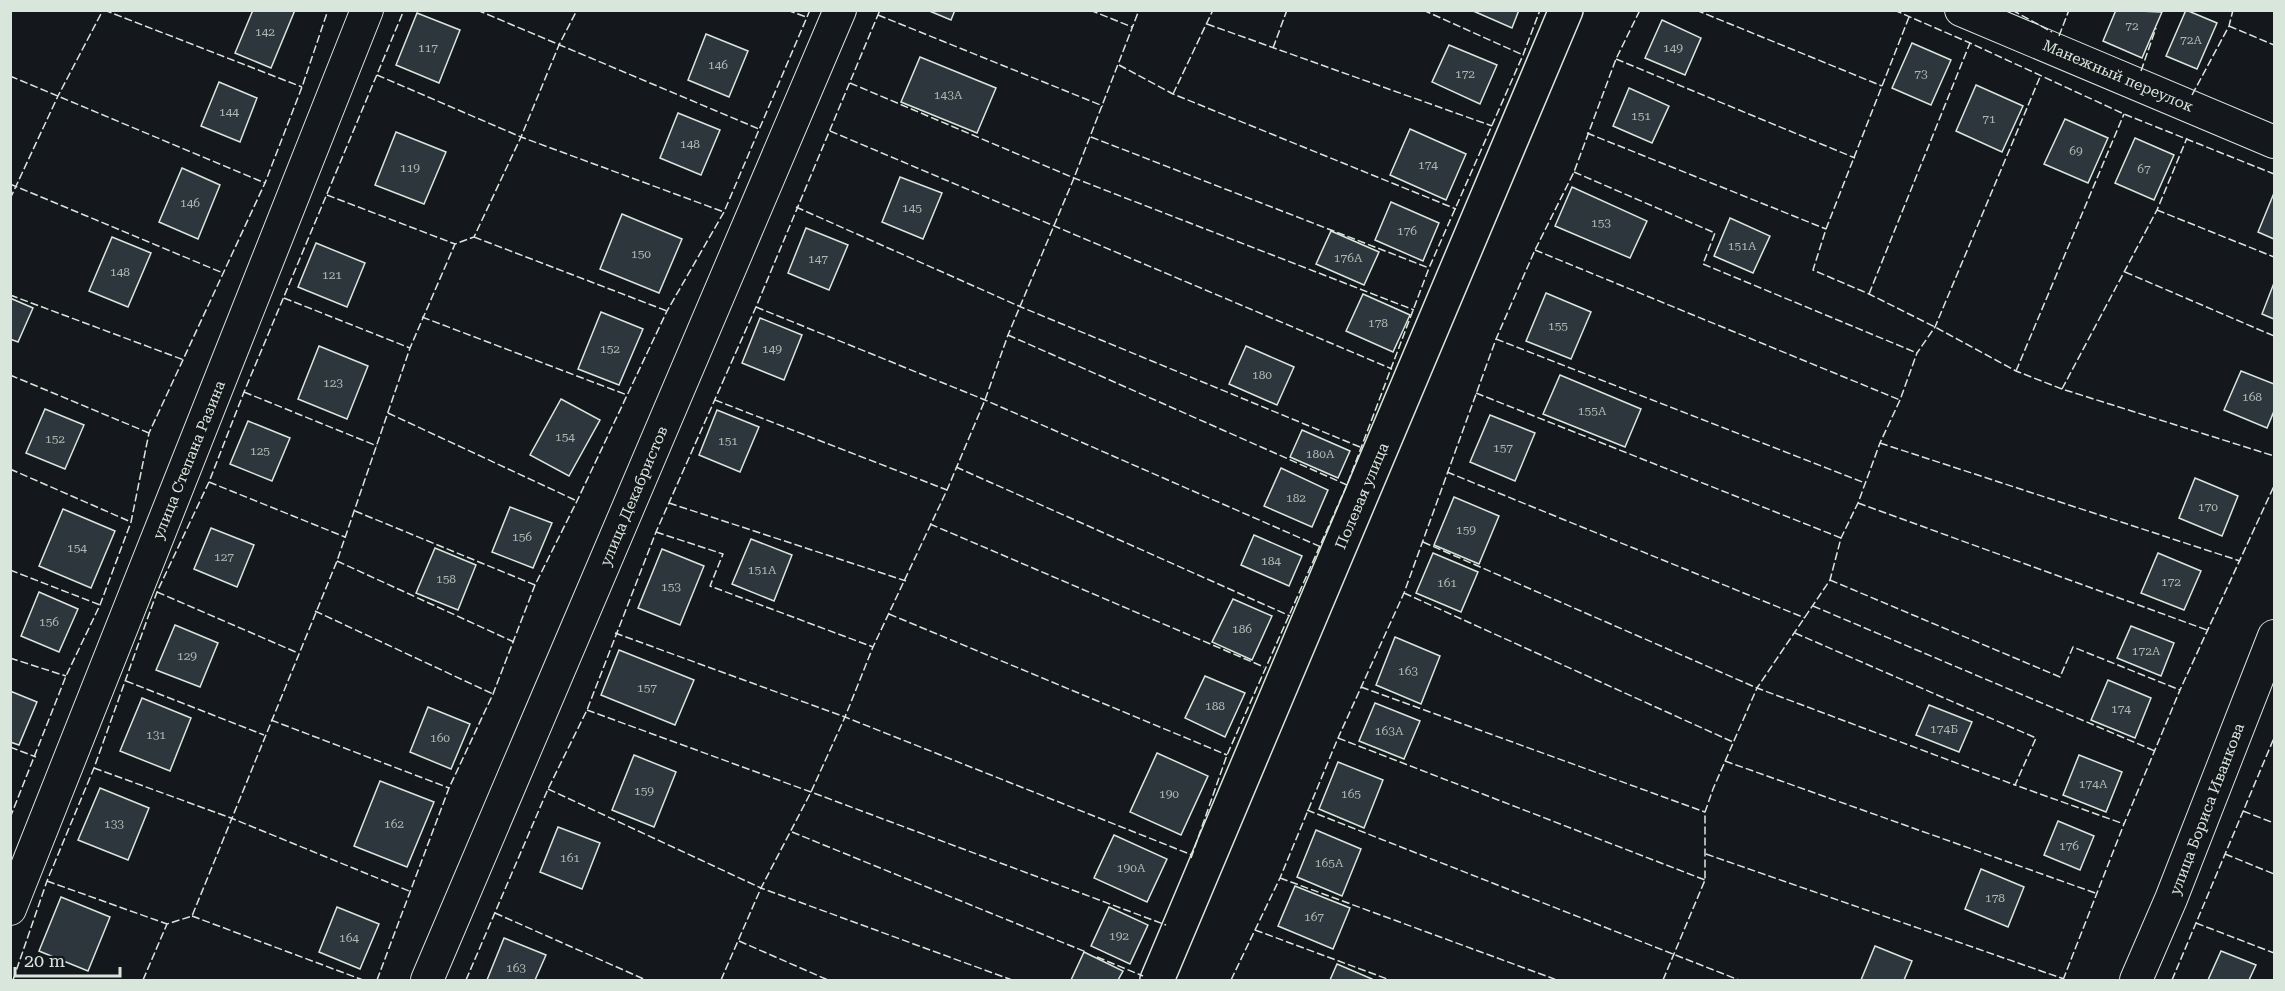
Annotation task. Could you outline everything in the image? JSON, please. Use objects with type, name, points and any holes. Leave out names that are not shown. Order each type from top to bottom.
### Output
[{"type":"street","name":"улица Степана Разина","points":[[10,909],[367,10]]},
{"type":"street","name":"улица Декабристов","points":[[427,981],[840,10]]},
{"type":"street","name":"Полевая улица","points":[[1157,981],[1566,10]]},
{"type":"street","name":"Манежный переулок","points":[[1961,10],[2274,142]]},
{"type":"street","name":"улица Бориса Иванкова","points":[[2136,981],[2172,899],[2274,636]]},
{"type":"building","points":[[253,10],[295,10],[271,68],[235,53]]},
{"type":"building","points":[[927,10],[955,10],[951,20]]},
{"type":"building","points":[[1471,10],[1519,10],[1512,28]]},
{"type":"building","points":[[2116,10],[2162,12],[2142,58],[2103,41]]},
{"type":"building","points":[[2186,10],[2217,23],[2197,69],[2166,56]]},
{"type":"building","points":[[417,13],[460,30],[439,83],[396,65]]},
{"type":"building","points":[[1662,20],[1701,38],[1685,75],[1645,58]]},
{"type":"building","points":[[706,34],[748,51],[729,97],[688,80]]},
{"type":"building","points":[[1912,43],[1951,60],[1931,105],[1892,88]]},
{"type":"building","points":[[1449,45],[1497,65],[1480,104],[1432,82]]},
{"type":"building","points":[[920,57],[996,88],[977,133],[901,102]]},
{"type":"building","points":[[219,82],[257,98],[240,142],[201,126]]},
{"type":"building","points":[[1976,85],[2023,106],[2002,152],[1956,131]]},
{"type":"building","points":[[1629,88],[1669,106],[1652,143],[1613,126]]},
{"type":"building","points":[[678,113],[720,130],[701,175],[660,158]]},
{"type":"building","points":[[2065,119],[2108,138],[2088,183],[2044,164]]},
{"type":"building","points":[[1410,129],[1466,154],[1446,200],[1390,175]]},
{"type":"building","points":[[396,132],[446,152],[424,204],[375,185]]},
{"type":"building","points":[[2135,138],[2174,155],[2154,200],[2115,183]]},
{"type":"building","points":[[182,168],[220,185],[198,239],[159,222]]},
{"type":"building","points":[[900,177],[942,193],[923,239],[882,222]]},
{"type":"building","points":[[1572,187],[1647,221],[1630,258],[1555,226]]},
{"type":"building","points":[[2274,193],[2274,239],[2258,232]]},
{"type":"building","points":[[1391,202],[1439,223],[1423,261],[1375,240]]},
{"type":"building","points":[[622,214],[682,239],[659,293],[600,269]]},
{"type":"building","points":[[1730,218],[1770,236],[1753,273],[1714,256]]},
{"type":"building","points":[[806,228],[848,245],[829,290],[788,273]]},
{"type":"building","points":[[1331,231],[1379,252],[1364,285],[1316,264]]},
{"type":"building","points":[[112,237],[151,253],[128,307],[89,291]]},
{"type":"building","points":[[316,243],[365,263],[347,307],[298,287]]},
{"type":"building","points":[[2274,283],[2274,319],[2262,314]]},
{"type":"building","points":[[1546,293],[1591,312],[1571,359],[1526,341]]},
{"type":"building","points":[[1363,294],[1410,315],[1393,352],[1346,331]]},
{"type":"building","points":[[10,298],[33,308],[18,342],[10,339]]},
{"type":"building","points":[[601,312],[643,329],[619,385],[578,369]]},
{"type":"building","points":[[760,318],[802,335],[784,380],[742,363]]},
{"type":"building","points":[[319,346],[368,366],[347,419],[298,399]]},
{"type":"building","points":[[1246,346],[1294,367],[1277,405],[1229,384]]},
{"type":"building","points":[[2241,371],[2274,384],[2274,411],[2267,428],[2224,410]]},
{"type":"building","points":[[1560,375],[1641,409],[1625,447],[1543,414]]},
{"type":"building","points":[[561,399],[600,420],[569,476],[530,455]]},
{"type":"building","points":[[45,409],[84,425],[65,469],[26,453]]},
{"type":"building","points":[[717,410],[759,427],[740,472],[699,455]]},
{"type":"building","points":[[1490,415],[1535,433],[1515,481],[1470,462]]},
{"type":"building","points":[[248,421],[290,438],[272,481],[230,464]]},
{"type":"building","points":[[1302,430],[1350,451],[1338,478],[1290,457]]},
{"type":"building","points":[[1281,468],[1328,490],[1312,527],[1264,506]]},
{"type":"building","points":[[2195,478],[2238,496],[2222,536],[2179,518]]},
{"type":"building","points":[[1454,497],[1499,516],[1479,564],[1434,545]]},
{"type":"building","points":[[510,507],[552,523],[533,568],[492,552]]},
{"type":"building","points":[[63,509],[115,531],[91,588],[39,566]]},
{"type":"building","points":[[211,528],[254,545],[237,587],[194,569]]},
{"type":"building","points":[[1254,535],[1302,556],[1289,586],[1241,565]]},
{"type":"building","points":[[751,539],[792,555],[774,601],[732,584]]},
{"type":"building","points":[[435,548],[476,565],[458,610],[416,593]]},
{"type":"building","points":[[662,549],[704,566],[680,625],[638,608]]},
{"type":"building","points":[[1433,553],[1478,572],[1461,612],[1416,593]]},
{"type":"building","points":[[2158,553],[2201,571],[2184,610],[2141,593]]},
{"type":"building","points":[[39,592],[78,609],[59,652],[21,636]]},
{"type":"building","points":[[1233,599],[1272,616],[1252,660],[1212,642]]},
{"type":"building","points":[[175,625],[218,643],[200,687],[156,670]]},
{"type":"building","points":[[2131,626],[2174,643],[2161,676],[2117,658]]},
{"type":"building","points":[[1395,637],[1440,656],[1421,704],[1376,685]]},
{"type":"building","points":[[619,650],[694,680],[675,725],[601,695]]},
{"type":"building","points":[[1205,676],[1245,693],[1225,737],[1185,718]]},
{"type":"building","points":[[2108,680],[2151,698],[2135,738],[2091,720]]},
{"type":"building","points":[[10,691],[37,702],[19,745],[10,742]]},
{"type":"building","points":[[142,698],[191,718],[170,771],[120,751]]},
{"type":"building","points":[[1375,703],[1420,721],[1404,759],[1359,741]]},
{"type":"building","points":[[1929,705],[1972,722],[1959,752],[1916,735]]},
{"type":"building","points":[[428,707],[470,724],[451,769],[410,752]]},
{"type":"building","points":[[1157,753],[1208,776],[1181,835],[1130,812]]},
{"type":"building","points":[[634,755],[676,772],[654,827],[612,810]]},
{"type":"building","points":[[2079,755],[2122,772],[2106,812],[2063,795]]},
{"type":"building","points":[[1338,762],[1383,780],[1364,828],[1319,809]]},
{"type":"building","points":[[380,781],[434,802],[407,867],[354,846]]},
{"type":"building","points":[[100,788],[149,808],[128,860],[78,840]]},
{"type":"building","points":[[2058,821],[2094,836],[2080,870],[2044,855]]},
{"type":"building","points":[[558,827],[600,843],[582,889],[540,872]]},
{"type":"building","points":[[1316,830],[1361,849],[1342,896],[1297,877]]},
{"type":"building","points":[[1114,835],[1167,859],[1147,902],[1094,878]]},
{"type":"building","points":[[1981,869],[2024,887],[2008,927],[1965,909]]},
{"type":"building","points":[[1295,886],[1350,908],[1333,949],[1278,926]]},
{"type":"building","points":[[61,897],[110,917],[88,971],[39,951]]},
{"type":"building","points":[[337,907],[379,924],[360,969],[319,952]]},
{"type":"building","points":[[1109,907],[1148,925],[1130,964],[1091,946]]},
{"type":"building","points":[[504,938],[546,955],[535,980],[487,980]]},
{"type":"building","points":[[1875,946],[1912,961],[1904,980],[1861,980]]},
{"type":"building","points":[[2221,951],[2256,965],[2249,980],[2208,980]]},
{"type":"building","points":[[1084,952],[1123,971],[1118,980],[1071,980]]},
{"type":"building","points":[[1337,964],[1372,979],[1372,980],[1330,980]]},
{"type":"fence","points":[[10,199],[58,96],[103,10]]},
{"type":"fence","points":[[104,10],[302,87]]},
{"type":"fence","points":[[10,818],[66,676],[100,605],[131,522],[149,433],[265,183],[302,87],[328,10]]},
{"type":"fence","points":[[13,980],[47,881],[94,768],[157,592],[209,482],[244,392],[404,10]]},
{"type":"fence","points":[[477,10],[759,129]]},
{"type":"fence","points":[[143,980],[167,924],[192,916],[337,561],[410,348],[455,244],[474,237],[521,137],[559,45],[577,10]]},
{"type":"fence","points":[[787,10],[806,17]]},
{"type":"fence","points":[[377,980],[449,788],[493,694],[535,585],[667,311],[724,212],[810,10]]},
{"type":"fence","points":[[466,980],[548,789],[587,710],[656,532],[756,307],[880,10]]},
{"type":"fence","points":[[1090,10],[1132,27]]},
{"type":"fence","points":[[721,980],[761,888],[811,792],[873,647],[947,490],[985,400],[1008,335],[1074,178],[1139,10]]},
{"type":"fence","points":[[1173,94],[1213,10]]},
{"type":"fence","points":[[1273,48],[1287,10]]},
{"type":"fence","points":[[1423,10],[1523,55]]},
{"type":"fence","points":[[1191,858],[1227,755],[1347,485],[1429,268],[1523,55],[1540,10]]},
{"type":"fence","points":[[1231,980],[1280,878],[1338,738],[1404,593],[1496,339],[1535,250],[1574,172],[1616,59],[1640,10]]},
{"type":"fence","points":[[1696,10],[1882,86]]},
{"type":"fence","points":[[1894,10],[2124,114],[2274,174]]},
{"type":"fence","points":[[2012,10],[2052,32]]},
{"type":"fence","points":[[2059,36],[2069,10]]},
{"type":"fence","points":[[2192,95],[2229,26],[2233,10]]},
{"type":"fence","points":[[878,15],[1103,106]]},
{"type":"fence","points":[[1909,17],[1826,229],[1813,270],[1869,294],[2016,371],[2062,389],[2274,456]]},
{"type":"fence","points":[[1207,24],[1492,126]]},
{"type":"fence","points":[[2229,26],[2274,45]]},
{"type":"fence","points":[[2141,71],[2156,28]]},
{"type":"fence","points":[[1869,294],[1970,43]]},
{"type":"fence","points":[[1616,59],[1855,158]]},
{"type":"fence","points":[[1119,65],[1173,94],[1456,209]]},
{"type":"fence","points":[[377,75],[521,137],[724,212]]},
{"type":"fence","points":[[10,76],[265,183]]},
{"type":"fence","points":[[1663,980],[1705,880],[1705,812],[1713,789],[1757,688],[1830,580],[1841,538],[1858,503],[1917,353],[1935,327],[2040,77]]},
{"type":"fence","points":[[850,83],[1074,178],[1414,310]]},
{"type":"fence","points":[[2016,371],[2124,114]]},
{"type":"fence","points":[[830,131],[1392,369]]},
{"type":"fence","points":[[1587,133],[1826,229]]},
{"type":"fence","points":[[1091,137],[1429,268]]},
{"type":"fence","points":[[2062,389],[2157,210],[2187,138]]},
{"type":"fence","points":[[1574,172],[1715,233],[1703,264],[1917,353]]},
{"type":"fence","points":[[10,184],[223,273]]},
{"type":"fence","points":[[327,195],[455,244]]},
{"type":"fence","points":[[796,207],[1021,307],[1360,447]]},
{"type":"fence","points":[[2157,210],[2274,257]]},
{"type":"fence","points":[[474,237],[667,311]]},
{"type":"fence","points":[[1535,250],[1900,400]]},
{"type":"fence","points":[[2125,272],[2274,336]]},
{"type":"fence","points":[[10,295],[184,360]]},
{"type":"fence","points":[[284,298],[410,348]]},
{"type":"fence","points":[[756,307],[985,400],[1321,547]]},
{"type":"fence","points":[[422,317],[627,395]]},
{"type":"fence","points":[[1008,335],[1347,485]]},
{"type":"fence","points":[[1496,339],[1865,483]]},
{"type":"fence","points":[[10,375],[149,433]]},
{"type":"fence","points":[[244,392],[377,446]]},
{"type":"fence","points":[[1476,393],[1841,538]]},
{"type":"fence","points":[[715,400],[947,490]]},
{"type":"fence","points":[[388,413],[577,501]]},
{"type":"fence","points":[[1880,443],[2240,561]]},
{"type":"fence","points":[[956,467],[1290,616]]},
{"type":"fence","points":[[10,469],[131,522]]},
{"type":"fence","points":[[1447,472],[1805,618]]},
{"type":"fence","points":[[209,482],[345,537]]},
{"type":"fence","points":[[2063,980],[2180,690],[2274,486]]},
{"type":"fence","points":[[669,503],[906,581]]},
{"type":"fence","points":[[1858,503],[2207,630]]},
{"type":"fence","points":[[355,511],[535,585]]},
{"type":"fence","points":[[930,524],[1264,667]]},
{"type":"fence","points":[[656,532],[723,554],[710,586],[873,647]]},
{"type":"fence","points":[[1423,542],[1757,688],[2015,785]]},
{"type":"fence","points":[[337,561],[514,642]]},
{"type":"fence","points":[[10,570],[100,605]]},
{"type":"fence","points":[[1830,580],[2060,677],[2073,647],[2180,690]]},
{"type":"fence","points":[[157,592],[298,653]]},
{"type":"fence","points":[[1404,593],[1733,742]]},
{"type":"fence","points":[[1813,606],[2155,751]]},
{"type":"fence","points":[[315,611],[493,694]]},
{"type":"fence","points":[[889,614],[1227,755]]},
{"type":"fence","points":[[615,633],[845,717],[1192,855]]},
{"type":"fence","points":[[1795,633],[2036,738],[2015,785],[2124,824]]},
{"type":"fence","points":[[10,658],[66,676]]},
{"type":"fence","points":[[126,681],[264,735]]},
{"type":"fence","points":[[1361,687],[1705,812]]},
{"type":"fence","points":[[587,710],[1166,925]]},
{"type":"fence","points":[[271,720],[449,788]]},
{"type":"fence","points":[[1338,738],[1705,880]]},
{"type":"fence","points":[[2172,980],[2274,738]]},
{"type":"fence","points":[[10,747],[36,757]]},
{"type":"fence","points":[[1725,761],[2098,894]]},
{"type":"fence","points":[[94,768],[231,818],[409,891]]},
{"type":"fence","points":[[548,789],[761,888],[1012,980]]},
{"type":"fence","points":[[1307,810],[1739,980]]},
{"type":"fence","points":[[2243,811],[2274,823]]},
{"type":"fence","points":[[792,832],[1086,952]]},
{"type":"fence","points":[[1706,854],[2064,979]]},
{"type":"fence","points":[[2225,854],[2274,874]]},
{"type":"fence","points":[[1280,878],[1557,980]]},
{"type":"fence","points":[[47,881],[167,924]]},
{"type":"fence","points":[[495,913],[646,980]]},
{"type":"fence","points":[[192,916],[363,980]]},
{"type":"fence","points":[[2196,923],[2274,953]]},
{"type":"fence","points":[[1255,930],[1390,980]]},
{"type":"fence","points":[[739,941],[828,980]]},
{"type":"fence","points":[[1097,957],[1143,976]]}]
